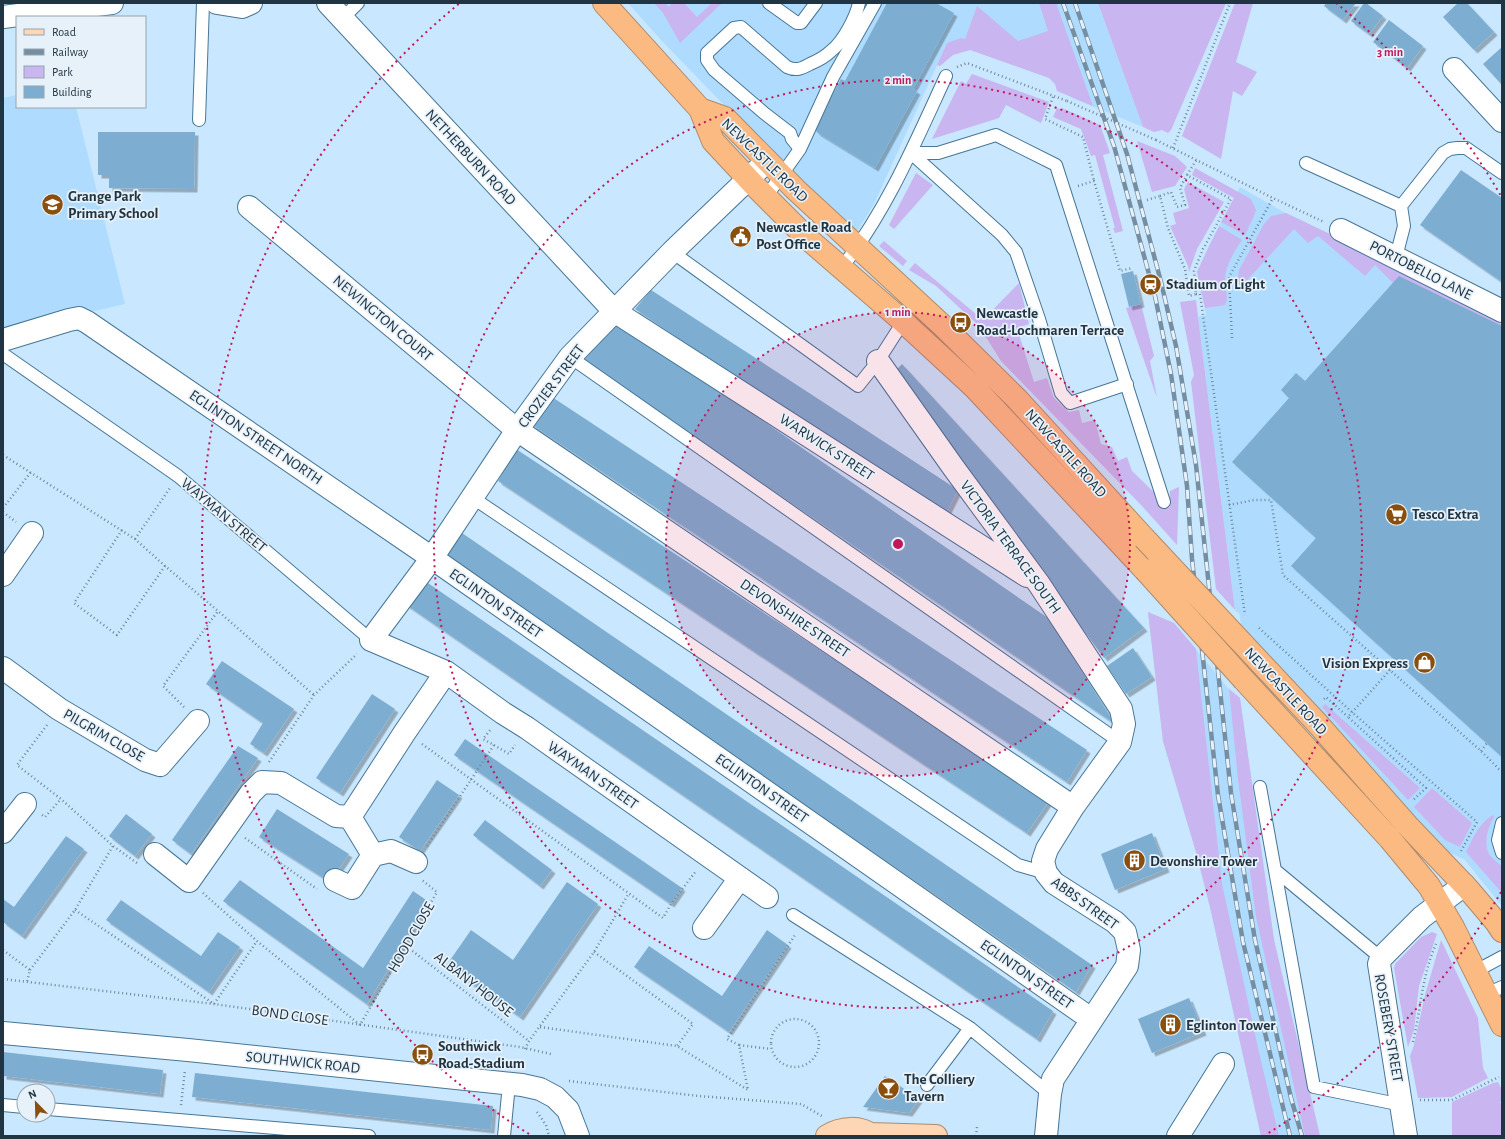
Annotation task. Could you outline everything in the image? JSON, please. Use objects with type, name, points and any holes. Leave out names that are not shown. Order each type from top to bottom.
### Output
[{"type":"highway","name":"NEWCASTLE ROAD","points":[[604,3],[700,109],[725,118],[782,176],[943,326],[1017,399],[1144,538],[1317,723],[1407,825],[1464,885],[1502,931]]},
{"type":"highway","points":[[700,109],[713,141],[748,179],[807,238],[842,267],[975,388],[1145,570],[1390,839],[1430,886],[1476,971],[1494,991],[1502,1025]]},
{"type":"main road","points":[[836,1133],[858,1129],[872,1135],[936,1136]]},
{"type":"street","points":[[18,16],[112,3]]},
{"type":"street","points":[[217,3],[242,7],[251,3]]},
{"type":"street","name":"NETHERBURN ROAD","points":[[335,11],[614,311]]},
{"type":"street","points":[[3,18],[16,16]]},
{"type":"street","points":[[1454,69],[1502,121]]},
{"type":"street","name":"CROZIER STREET","points":[[371,640],[432,558],[517,430],[570,357],[672,252],[767,161]]},
{"type":"street","name":"NEWINGTON COURT","points":[[249,207],[517,430]]},
{"type":"street","name":"PORTOBELLO LANE","points":[[1340,230],[1502,311]]},
{"type":"street","name":"WARWICK STREET","points":[[614,311],[1039,584]]},
{"type":"street","name":"EGLINTON STREET NORTH","points":[[3,340],[79,318],[432,558]]},
{"type":"street","name":"VICTORIA TERRACE SOUTH","points":[[878,361],[957,473],[1039,584],[1122,709],[1124,724],[1120,742]]},
{"type":"street","name":"DEVONSHIRE STREET","points":[[517,430],[1073,807]]},
{"type":"street","points":[[3,575],[32,533]]},
{"type":"street","name":"EGLINTON STREET","points":[[432,558],[1091,1019]]},
{"type":"street","name":"WAYMAN STREET","points":[[371,640],[446,672],[767,896]]},
{"type":"street","name":"PILGRIM CLOSE","points":[[3,668],[59,709],[145,760],[160,765],[198,721]]},
{"type":"street","points":[[350,817],[446,672]]},
{"type":"street","name":"ABBS STREET","points":[[1046,1136],[1053,1079],[1127,966],[1130,950],[1125,932],[1115,922],[1054,883],[1046,873],[1043,861],[1047,849],[1073,807],[1120,742]]},
{"type":"street","points":[[155,854],[189,881],[251,793],[262,782],[281,783],[336,816],[350,817]]},
{"type":"street","points":[[3,832],[24,804]]},
{"type":"street","points":[[350,817],[373,855]]},
{"type":"street","points":[[335,880],[352,888],[373,855],[391,851],[416,862]]},
{"type":"street","points":[[704,928],[740,878]]},
{"type":"street","name":"ROSEBERY STREET","points":[[1406,1136],[1409,1103],[1379,971],[1379,964],[1381,958],[1422,918],[1464,885]]},
{"type":"street","name":"SOUTHWICK ROAD","points":[[3,1033],[188,1050],[509,1084],[540,1089],[555,1097],[568,1110],[578,1136]]},
{"type":"street","points":[[1178,1136],[1223,1064]]},
{"type":"lane","points":[[199,120],[203,3]]},
{"type":"lane","points":[[335,11],[358,3]]},
{"type":"lane","points":[[769,3],[797,23],[801,23],[816,3]]},
{"type":"lane","points":[[800,149],[792,139],[790,133],[714,70],[707,60],[707,53],[734,28],[741,27],[787,67],[792,70],[797,70],[818,60],[832,51],[839,44],[852,22],[859,3]]},
{"type":"lane","points":[[766,197],[800,149],[834,77],[875,3]]},
{"type":"lane","points":[[842,267],[858,247],[911,153],[946,76]]},
{"type":"lane","points":[[911,153],[938,153],[996,135],[1056,165],[1164,502]]},
{"type":"lane","points":[[1396,257],[1404,226],[1401,206],[1443,153],[1450,149],[1466,148],[1502,173]]},
{"type":"lane","points":[[911,153],[1002,235],[1016,252],[1062,393],[1070,403],[1127,384]]},
{"type":"lane","points":[[1306,163],[1401,206]]},
{"type":"lane","points":[[672,252],[858,386],[878,361],[903,322]]},
{"type":"lane","name":"WAYMAN STREET","points":[[3,354],[178,476],[371,640]]},
{"type":"lane","points":[[570,357],[1120,742]]},
{"type":"lane","points":[[473,498],[1018,865],[1046,873]]},
{"type":"lane","points":[[1260,787],[1314,1087],[1409,1103]]},
{"type":"lane","points":[[1502,823],[1498,840],[1502,853]]},
{"type":"lane","points":[[1275,870],[1381,958]]},
{"type":"lane","points":[[793,915],[970,1028],[1050,1094]]},
{"type":"lane","points":[[1476,971],[1502,957]]},
{"type":"lane","points":[[927,1086],[970,1028]]},
{"type":"lane","points":[[504,1136],[509,1084]]},
{"type":"lane","points":[[3,1106],[16,1107]]},
{"type":"lane","points":[[56,1110],[369,1136]]},
{"type":"path","points":[[1173,148],[1230,3]]},
{"type":"path","points":[[946,76],[958,67],[967,63],[1053,97],[1067,101],[1197,159],[1340,230]]},
{"type":"path","points":[[1053,97],[1045,119],[1083,137],[1120,271],[1132,268]]},
{"type":"path","points":[[1146,200],[1171,192],[1177,208],[1185,205],[1180,188],[1197,159]]},
{"type":"path","points":[[1187,175],[1231,199],[1203,248],[1194,271],[1196,294]]},
{"type":"path","points":[[1065,191],[1094,181]]},
{"type":"path","points":[[1160,196],[1168,228],[1185,268],[1189,296],[1200,294],[1245,615],[1250,621]]},
{"type":"path","points":[[1232,338],[1230,277],[1273,198]]},
{"type":"path","points":[[3,454],[136,540],[314,695]]},
{"type":"path","points":[[3,508],[31,472]]},
{"type":"path","points":[[136,540],[178,476]]},
{"type":"path","points":[[1229,505],[1254,500],[1271,500],[1284,575],[1481,751],[1499,769],[1502,770]]},
{"type":"path","points":[[122,530],[74,603],[117,635],[165,566]]},
{"type":"path","points":[[198,721],[163,686],[218,611]]},
{"type":"path","points":[[1256,626],[1353,714],[1477,822],[1459,853]]},
{"type":"path","points":[[262,782],[261,774],[314,695],[371,640]]},
{"type":"path","points":[[1348,717],[1353,714],[1390,670]]},
{"type":"path","points":[[1321,702],[1326,697],[1426,788],[1411,803]]},
{"type":"path","points":[[27,982],[30,970],[75,910],[113,846],[61,798],[17,765],[59,709]]},
{"type":"path","points":[[416,862],[494,745],[483,739],[503,713]]},
{"type":"path","points":[[405,732],[663,918],[671,904],[707,855]]},
{"type":"path","points":[[1481,751],[1487,743]]},
{"type":"path","points":[[228,826],[327,897],[335,880]]},
{"type":"path","name":"HOOD CLOSE","points":[[360,1025],[437,892],[410,871],[416,862]]},
{"type":"path","points":[[189,881],[257,940],[360,1025]]},
{"type":"path","points":[[525,1049],[529,1041],[594,952],[629,893]]},
{"type":"path","points":[[75,910],[214,1004],[257,940]]},
{"type":"path","points":[[771,1049],[739,1045],[727,1039],[795,935],[783,928],[793,915]]},
{"type":"path","points":[[1413,1043],[1423,989],[1439,938]]},
{"type":"path","name":"ALBANY HOUSE","points":[[406,946],[529,1041]]},
{"type":"path","points":[[3,950],[30,970]]},
{"type":"path","points":[[594,952],[693,1024],[676,1046]]},
{"type":"path","name":"BOND CLOSE","points":[[3,979],[214,1004],[520,1047],[551,1054]]},
{"type":"path","points":[[791,1019],[799,1019],[813,1027],[819,1041],[815,1057],[810,1062],[802,1066],[787,1066],[774,1056],[771,1049],[770,1041],[772,1033],[783,1022],[791,1019]]},
{"type":"path","points":[[540,1027],[676,1046],[748,1090],[739,1045]]},
{"type":"path","points":[[179,1120],[188,1050]]},
{"type":"path","points":[[1409,1103],[1452,1100],[1499,1077]]},
{"type":"path","points":[[563,1081],[699,1096],[801,1104],[836,1133]]},
{"type":"path","points":[[532,1110],[538,1112],[546,1125],[549,1136]]},
{"type":"path","points":[[976,1136],[977,1128]]},
{"type":"shaded area","points":[[628,3],[1098,3],[1143,127],[1072,98],[1018,41],[965,39],[947,43],[874,204],[853,238],[660,39]]},
{"type":"shaded area","name":"Grange Park Primary School","points":[[16,95],[16,108],[76,108],[125,304],[3,332],[3,98]]},
{"type":"shaded area","points":[[1240,187],[1287,214],[1502,316],[1502,906],[1464,859],[1437,847],[1241,630],[1240,615],[1235,610],[1198,317],[1206,315],[1202,293],[1200,293],[1197,272],[1208,247]]},
{"type":"shaded area","points":[[1148,612],[1174,623],[1229,689],[1240,698],[1274,940],[1320,1136],[1261,1136],[1210,907],[1196,852],[1163,741]]},
{"type":"green space","points":[[654,3],[665,3],[669,7],[672,3],[684,3],[697,17],[712,3],[722,3],[680,43],[663,13]]},
{"type":"green space","points":[[1039,3],[1056,3],[1093,106],[1057,91],[1055,84],[1049,78],[970,50],[953,55],[940,66],[937,65],[947,43],[961,38],[965,39],[977,6],[1018,41],[1048,31]]},
{"type":"green space","points":[[1098,3],[1226,3],[1171,130],[1168,133],[1162,130],[1154,132],[1143,127]]},
{"type":"green space","points":[[1235,3],[1253,3],[1236,62],[1257,72],[1242,96],[1233,91],[1221,159],[1182,136]]},
{"type":"green space","points":[[972,74],[1049,102],[1041,123],[1006,105],[999,118],[932,139],[961,81],[966,84]]},
{"type":"green space","points":[[1057,108],[1062,110],[1062,108],[1100,125],[1110,153],[1103,155],[1123,231],[1115,233],[1113,228],[1115,228],[1095,155],[1091,156],[1081,129],[1053,117]]},
{"type":"green space","points":[[1137,141],[1175,156],[1187,167],[1175,186],[1152,192]]},
{"type":"green space","points":[[1195,168],[1251,199],[1256,210],[1245,235],[1221,222],[1234,198],[1192,175]]},
{"type":"green space","points":[[916,173],[933,185],[894,229],[889,225]]},
{"type":"green space","points":[[1188,182],[1224,202],[1197,249],[1189,272],[1188,266],[1170,226],[1176,224],[1173,213],[1189,208],[1184,189]]},
{"type":"green space","points":[[1286,213],[1476,304],[1502,326],[1393,283],[1375,265],[1365,276],[1318,236],[1308,243],[1294,229],[1240,288],[1237,283],[1239,270],[1264,224],[1271,216]]},
{"type":"green space","points":[[1219,226],[1242,240],[1233,254],[1225,275],[1227,299],[1225,305],[1205,308],[1197,272]]},
{"type":"green space","points":[[884,241],[907,261],[903,266],[879,246]]},
{"type":"green space","points":[[915,263],[983,320],[1019,283],[1029,324],[1017,328],[1034,382],[1047,378],[1054,398],[1069,412],[1079,410],[1082,423],[1095,420],[1101,444],[1112,447],[1118,461],[1127,457],[1132,471],[1170,508],[1170,491],[1179,487],[1177,545],[1142,506],[1001,361],[979,326],[936,286],[909,270]]},
{"type":"green space","points":[[1196,300],[1235,610],[1216,589],[1191,382],[1194,375],[1180,302]]},
{"type":"green space","points":[[1141,304],[1154,356],[1150,361],[1157,398],[1126,308]]},
{"type":"green space","points":[[1148,612],[1174,623],[1196,649],[1222,884],[1279,1136],[1261,1136],[1210,907],[1196,852],[1163,741]]},
{"type":"green space","points":[[1229,689],[1240,698],[1274,940],[1320,1136],[1305,1136],[1256,917],[1238,779]]},
{"type":"green space","points":[[1325,704],[1420,788],[1408,800],[1322,707]]},
{"type":"green space","points":[[1432,788],[1472,823],[1460,847],[1445,840],[1414,807]]},
{"type":"green space","points":[[1493,815],[1494,817],[1487,834],[1486,843],[1490,856],[1502,866],[1502,893],[1466,852],[1480,827]]},
{"type":"green space","points":[[1432,932],[1437,934],[1419,986],[1414,1030],[1408,1047],[1394,968],[1395,964],[1421,937]]},
{"type":"green space","points":[[1441,940],[1478,1018],[1483,1068],[1488,1078],[1452,1097],[1418,1098],[1410,1056],[1414,1045],[1425,995]]},
{"type":"green space","points":[[1498,1082],[1502,1090],[1502,1101],[1500,1102],[1502,1105],[1502,1136],[1452,1136],[1452,1102]]},
{"type":"building","points":[[887,3],[936,3],[954,13],[913,89],[917,91],[875,168],[818,133],[815,130],[815,125],[841,79],[845,81]]},
{"type":"building","points":[[1326,3],[1356,3],[1343,20],[1324,6]]},
{"type":"building","points":[[1364,3],[1383,16],[1369,34],[1351,21]]},
{"type":"building","points":[[1458,3],[1467,3],[1494,32],[1474,50],[1443,17]]},
{"type":"building","points":[[1389,20],[1423,46],[1407,68],[1373,42]]},
{"type":"building","points":[[1502,47],[1502,85],[1483,64]]},
{"type":"building","points":[[98,132],[195,132],[194,189],[109,188],[109,175],[98,175]]},
{"type":"building","points":[[1461,170],[1502,198],[1502,282],[1420,225]]},
{"type":"building","points":[[1133,271],[1141,304],[1129,307],[1121,274]]},
{"type":"building","name":"Tesco Extra","points":[[1399,276],[1502,326],[1502,757],[1291,566],[1316,538],[1232,462],[1289,398],[1281,390],[1296,373],[1305,381]]},
{"type":"building","points":[[651,290],[958,490],[944,518],[635,309]]},
{"type":"building","points":[[620,322],[1048,618],[1115,724],[582,360]]},
{"type":"building","points":[[902,364],[1144,628],[1104,658],[893,373]]},
{"type":"building","points":[[552,397],[1087,750],[1067,782],[532,425]]},
{"type":"building","points":[[516,449],[1049,801],[1027,833],[498,481]]},
{"type":"building","points":[[462,533],[1092,965],[1076,992],[445,557]]},
{"type":"building","points":[[422,579],[1053,1011],[1037,1039],[405,604]]},
{"type":"building","points":[[1133,648],[1152,677],[1126,694],[1107,666]]},
{"type":"building","points":[[222,661],[294,709],[264,753],[250,744],[263,723],[206,684]]},
{"type":"building","points":[[372,694],[395,709],[340,793],[316,778]]},
{"type":"building","points":[[465,739],[682,888],[671,904],[454,755]]},
{"type":"building","points":[[238,746],[258,758],[191,854],[172,840]]},
{"type":"building","points":[[437,780],[459,795],[420,851],[399,837]]},
{"type":"building","points":[[277,809],[349,854],[330,882],[259,837]]},
{"type":"building","points":[[126,814],[152,834],[135,856],[109,836]]},
{"type":"building","points":[[485,820],[552,870],[540,886],[473,835]]},
{"type":"building","name":"Devonshire Tower","points":[[1152,833],[1166,869],[1115,890],[1101,854]]},
{"type":"building","points":[[66,836],[84,849],[22,936],[3,922],[3,899],[14,907]]},
{"type":"building","points":[[240,880],[363,968],[413,891],[429,902],[367,1004],[223,901]]},
{"type":"building","points":[[567,882],[598,904],[520,1017],[446,966],[471,930],[513,960]]},
{"type":"building","points":[[121,900],[201,956],[218,932],[240,947],[209,992],[106,920]]},
{"type":"building","points":[[767,930],[788,945],[729,1032],[634,967],[649,946],[722,996]]},
{"type":"building","name":"Eglinton Tower","points":[[1189,998],[1203,1032],[1152,1053],[1138,1019]]},
{"type":"building","points":[[3,1052],[163,1070],[160,1094],[3,1076]]},
{"type":"building","points":[[195,1073],[493,1106],[491,1130],[192,1097]]},
{"type":"building","name":"The Colliery Tavern","points":[[885,1076],[919,1099],[909,1113],[863,1107]]},
{"type":"railway","points":[[1063,3],[1114,146],[1155,296],[1171,374],[1187,486],[1192,559],[1218,795],[1243,942],[1290,1136]]},
{"type":"railway","points":[[1075,3],[1127,154],[1161,282],[1176,346],[1196,465],[1231,793],[1255,940],[1291,1098],[1302,1136]]},
{"type":"place","name":"Grange Park Primary School","points":[[52,205]]},
{"type":"place","name":"Newcastle Road Post Office","points":[[740,236]]},
{"type":"place","name":"Stadium of Light","points":[[1151,284]]},
{"type":"place","name":"Newcastle Road-Lochmaren Terrace","points":[[961,322]]},
{"type":"place","name":"Tesco Extra","points":[[1396,514]]},
{"type":"place","name":"Vision Express","points":[[1424,663]]},
{"type":"place","name":"Devonshire Tower","points":[[1134,861]]},
{"type":"place","name":"Eglinton Tower","points":[[1170,1025]]},
{"type":"place","name":"Southwick Road-Stadium","points":[[422,1055]]},
{"type":"place","name":"The Colliery Tavern","points":[[889,1088]]}]
